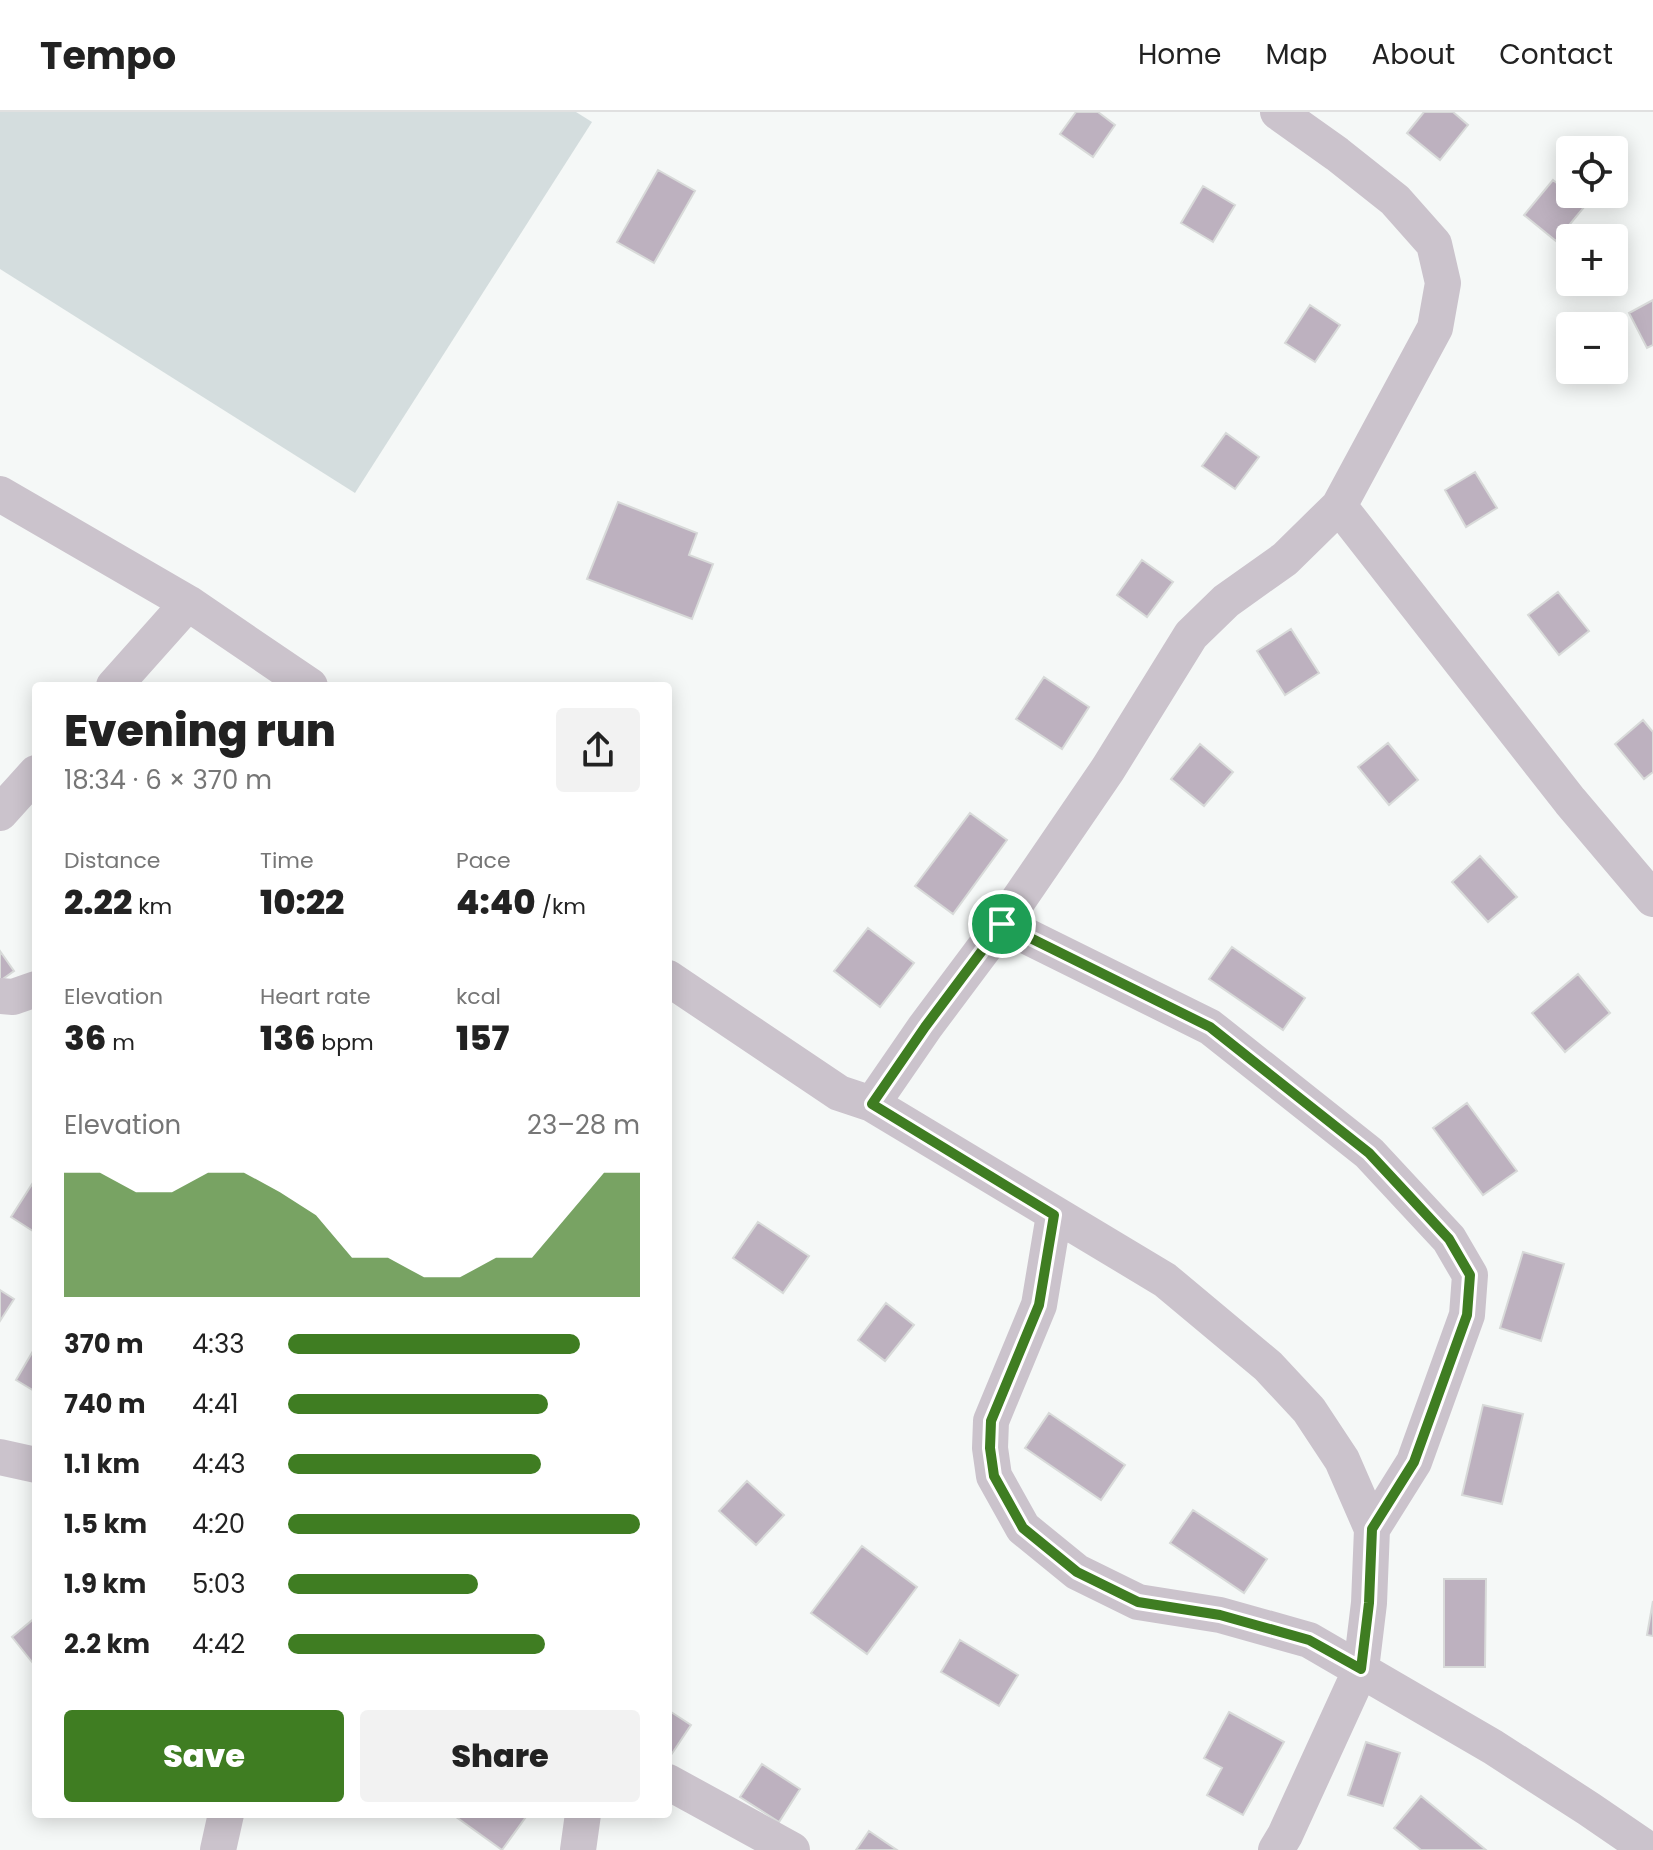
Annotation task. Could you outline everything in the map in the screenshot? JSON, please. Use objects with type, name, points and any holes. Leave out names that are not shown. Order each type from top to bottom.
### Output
[{"type":"street","points":[[872,1104],[1002,924],[1108,769],[1191,635],[1226,601],[1285,559],[1339,506],[1435,328],[1443,283],[1434,244],[1395,200],[1278,112]]},
{"type":"street","points":[[0,494],[188,603],[304,682]]},
{"type":"street","points":[[1339,506],[1570,801],[1653,899]]},
{"type":"street","points":[[118,682],[188,603]]},
{"type":"street","points":[[0,813],[32,777]]},
{"type":"street","points":[[1002,924],[1210,1027],[1369,1153],[1449,1239],[1470,1275],[1467,1315],[1414,1462],[1372,1529]]},
{"type":"street","points":[[672,981],[839,1093],[872,1104],[1165,1280],[1268,1366],[1309,1410],[1342,1460],[1372,1529],[1369,1603],[1361,1669],[1276,1850]]},
{"type":"street","points":[[1054,1215],[1039,1305],[991,1421],[990,1448],[994,1476],[1023,1528],[1077,1572],[1138,1602],[1220,1615],[1309,1640],[1493,1747],[1649,1850]]},
{"type":"street","points":[[0,1457],[32,1464]]},
{"type":"street","points":[[672,1784],[792,1850]]},
{"type":"street","points":[[218,1850],[225,1818]]},
{"type":"street","points":[[578,1850],[582,1818]]},
{"type":"shaded area","points":[[0,112],[576,112],[592,122],[355,493],[0,269]]},
{"type":"building","points":[[1076,112],[1098,112],[1115,125],[1093,157],[1060,134]]},
{"type":"building","points":[[1424,112],[1453,112],[1468,125],[1440,160],[1407,133]]},
{"type":"building","points":[[658,170],[695,191],[654,263],[617,242]]},
{"type":"building","points":[[1553,180],[1556,182],[1556,208],[1583,208],[1570,224],[1556,224],[1556,241],[1524,215]]},
{"type":"building","points":[[1203,186],[1235,205],[1213,242],[1181,223]]},
{"type":"building","points":[[1653,300],[1653,345],[1647,348],[1629,313]]},
{"type":"building","points":[[1310,305],[1340,325],[1315,362],[1285,343]]},
{"type":"building","points":[[1226,433],[1259,457],[1235,489],[1202,466]]},
{"type":"building","points":[[1475,472],[1497,508],[1466,527],[1445,490]]},
{"type":"building","points":[[618,502],[697,533],[689,555],[713,564],[692,619],[587,579]]},
{"type":"building","points":[[1142,560],[1173,582],[1147,617],[1117,595]]},
{"type":"building","points":[[1558,592],[1589,631],[1559,655],[1528,615]]},
{"type":"building","points":[[1291,629],[1319,673],[1285,695],[1257,651]]},
{"type":"building","points":[[1044,677],[1089,707],[1062,749],[1016,719]]},
{"type":"building","points":[[1643,720],[1653,732],[1653,772],[1644,779],[1615,744]]},
{"type":"building","points":[[1388,743],[1418,780],[1389,805],[1358,767]]},
{"type":"building","points":[[1200,744],[1233,772],[1204,806],[1171,779]]},
{"type":"building","points":[[970,813],[1007,840],[953,914],[915,886]]},
{"type":"building","points":[[1480,856],[1517,897],[1488,922],[1452,882]]},
{"type":"building","points":[[868,928],[914,963],[880,1007],[834,971]]},
{"type":"building","points":[[1232,947],[1305,998],[1283,1030],[1209,979]]},
{"type":"building","points":[[0,951],[14,971],[0,981]]},
{"type":"building","points":[[1578,974],[1610,1013],[1565,1052],[1532,1013]]},
{"type":"building","points":[[1467,1103],[1517,1171],[1483,1195],[1433,1128]]},
{"type":"building","points":[[32,1184],[32,1230],[11,1217]]},
{"type":"building","points":[[758,1222],[809,1256],[783,1293],[733,1258]]},
{"type":"building","points":[[1523,1252],[1564,1264],[1541,1341],[1500,1328]]},
{"type":"building","points":[[0,1290],[14,1299],[0,1321]]},
{"type":"building","points":[[886,1303],[914,1325],[885,1361],[858,1340]]},
{"type":"building","points":[[32,1353],[32,1390],[16,1380]]},
{"type":"building","points":[[1483,1405],[1523,1414],[1502,1504],[1462,1495]]},
{"type":"building","points":[[1049,1413],[1125,1465],[1101,1500],[1025,1448]]},
{"type":"building","points":[[747,1481],[784,1515],[756,1545],[719,1511]]},
{"type":"building","points":[[1193,1510],[1267,1559],[1244,1593],[1170,1543]]},
{"type":"building","points":[[862,1546],[917,1587],[867,1654],[811,1613]]},
{"type":"building","points":[[1444,1579],[1486,1579],[1485,1667],[1444,1667]]},
{"type":"building","points":[[1653,1601],[1653,1636],[1647,1635]]},
{"type":"building","points":[[32,1620],[32,1662],[12,1637]]},
{"type":"building","points":[[960,1640],[1018,1675],[999,1706],[941,1672]]},
{"type":"building","points":[[1229,1712],[1284,1742],[1243,1815],[1207,1795],[1222,1768],[1204,1758]]},
{"type":"building","points":[[672,1713],[691,1725],[672,1754]]},
{"type":"building","points":[[1366,1742],[1400,1753],[1383,1806],[1348,1795]]},
{"type":"building","points":[[762,1764],[800,1789],[779,1822],[740,1797]]},
{"type":"building","points":[[1421,1796],[1486,1850],[1421,1850],[1394,1828]]},
{"type":"building","points":[[458,1818],[525,1818],[502,1850]]},
{"type":"building","points":[[869,1831],[897,1850],[856,1850]]},
{"type":"route","points":[[1002,924],[1210,1027],[1369,1153],[1449,1239],[1470,1275],[1467,1315],[1414,1462],[1372,1529],[1369,1603],[1361,1669],[1309,1640],[1220,1615],[1138,1602],[1077,1572],[1023,1528],[994,1476],[990,1448],[991,1421],[1039,1305],[1054,1215],[872,1104],[1002,924]]}]
